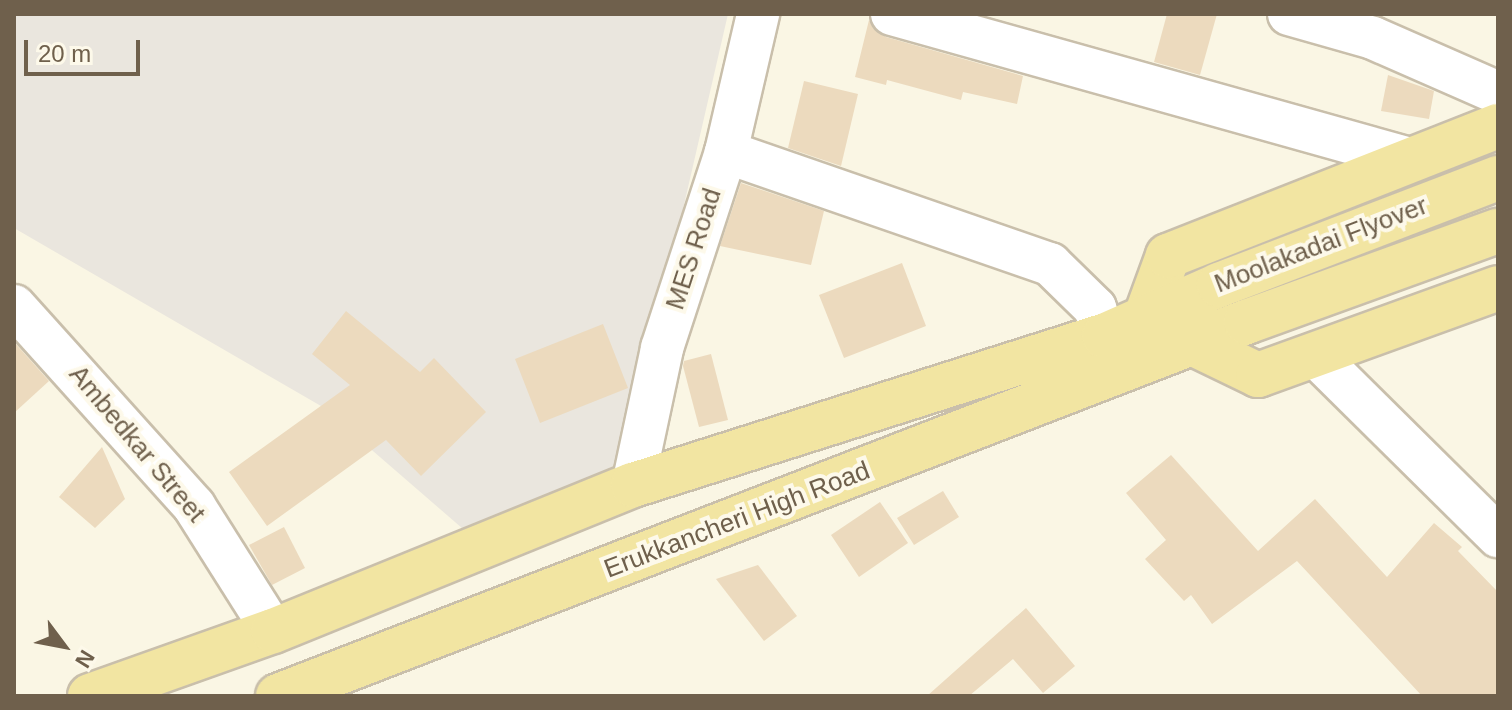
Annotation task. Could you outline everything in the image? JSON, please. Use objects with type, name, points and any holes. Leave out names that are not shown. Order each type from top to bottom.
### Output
[{"type":"main road","points":[[1146,316],[1168,256],[1406,158],[1498,126]]},
{"type":"main road","name":"Moolakadai Flyover","points":[[90,696],[273,631],[633,485],[1104,336],[1146,316],[1498,178]]},
{"type":"main road","name":"Moolakadai Flyover","points":[[1196,345],[1498,231]]},
{"type":"main road","points":[[1196,345],[1258,375],[1317,357],[1498,288]]},
{"type":"main road","name":"Erukkancheri High Road","points":[[278,696],[1196,345]]},
{"type":"street","name":"MES Road","points":[[633,485],[662,348],[726,152],[758,14]]},
{"type":"street","points":[[892,14],[1406,158]]},
{"type":"street","points":[[1289,14],[1375,26],[1498,93]]},
{"type":"street","points":[[726,152],[1050,264],[1095,308],[1104,336]]},
{"type":"street","name":"Ambedkar Street","points":[[14,306],[194,506],[273,631]]},
{"type":"street","points":[[1317,357],[1498,536]]},
{"type":"shaded area","points":[[14,14],[728,14],[624,465],[470,535],[321,406],[14,228]]},
{"type":"building","points":[[1167,14],[1217,14],[1200,75],[1154,62]]},
{"type":"building","points":[[869,20],[886,37],[1023,76],[1017,104],[963,92],[961,100],[887,80],[886,85],[855,77]]},
{"type":"building","points":[[1388,75],[1434,91],[1429,119],[1381,111]]},
{"type":"building","points":[[804,81],[858,94],[841,166],[788,148]]},
{"type":"building","points":[[741,183],[824,211],[811,265],[720,246]]},
{"type":"building","points":[[902,263],[926,326],[844,358],[819,295]]},
{"type":"building","points":[[346,311],[420,372],[434,358],[486,412],[421,476],[386,440],[267,526],[229,472],[350,385],[312,354]]},
{"type":"building","points":[[603,324],[628,388],[540,423],[515,359]]},
{"type":"building","points":[[14,342],[49,381],[14,413]]},
{"type":"building","points":[[711,354],[728,420],[699,427],[683,366],[684,361]]},
{"type":"building","points":[[102,447],[125,499],[95,528],[59,497]]},
{"type":"building","points":[[1171,455],[1258,551],[1315,499],[1387,577],[1434,523],[1462,547],[1458,551],[1498,592],[1498,696],[1422,696],[1297,561],[1212,624],[1191,595],[1184,601],[1145,559],[1166,540],[1126,493]]},
{"type":"building","points":[[943,491],[959,517],[914,545],[897,518]]},
{"type":"building","points":[[880,502],[908,543],[859,577],[831,535]]},
{"type":"building","points":[[284,527],[305,568],[272,585],[249,545]]},
{"type":"building","points":[[758,565],[797,616],[764,641],[716,579]]},
{"type":"building","points":[[1026,608],[1075,666],[1043,693],[1013,659],[969,696],[927,696]]}]
